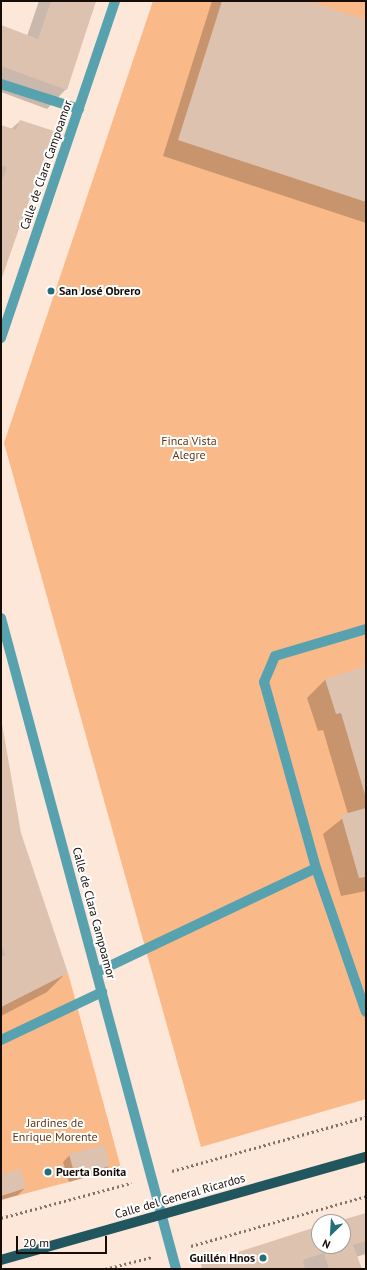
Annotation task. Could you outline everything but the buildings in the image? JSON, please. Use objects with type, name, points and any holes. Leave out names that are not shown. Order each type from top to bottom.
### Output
[{"type":"main road","name":"Calle del General Ricardos","points":[[1,1260],[366,1157]]},
{"type":"street","name":"Calle de Clara Campoamor","points":[[1,338],[115,1]]},
{"type":"street","points":[[1,84],[79,109]]},
{"type":"street","name":"Calle de Clara Campoamor","points":[[1,618],[176,1269]]},
{"type":"street","points":[[366,629],[275,656],[264,682],[316,868],[366,1012]]},
{"type":"street","points":[[97,972],[316,868]]},
{"type":"street","points":[[1,1040],[102,992]]},
{"type":"path","points":[[1,1218],[366,1117]]},
{"type":"path","points":[[187,1247],[366,1196]]},
{"type":"path","points":[[105,1269],[157,1256]]},
{"type":"green space","name":"Finca Vista Alegre","points":[[153,1],[366,1],[366,1099],[201,1147],[4,443]]},
{"type":"green space","name":"Jardines de Enrique Morente","points":[[68,973],[121,1168],[1,1200],[1,1007]]},
{"type":"place","name":"San José Obrero","points":[[51,291]]},
{"type":"place","name":"Puerta Bonita","points":[[48,1172]]},
{"type":"place","name":"Guillén Hnos","points":[[263,1258]]}]
